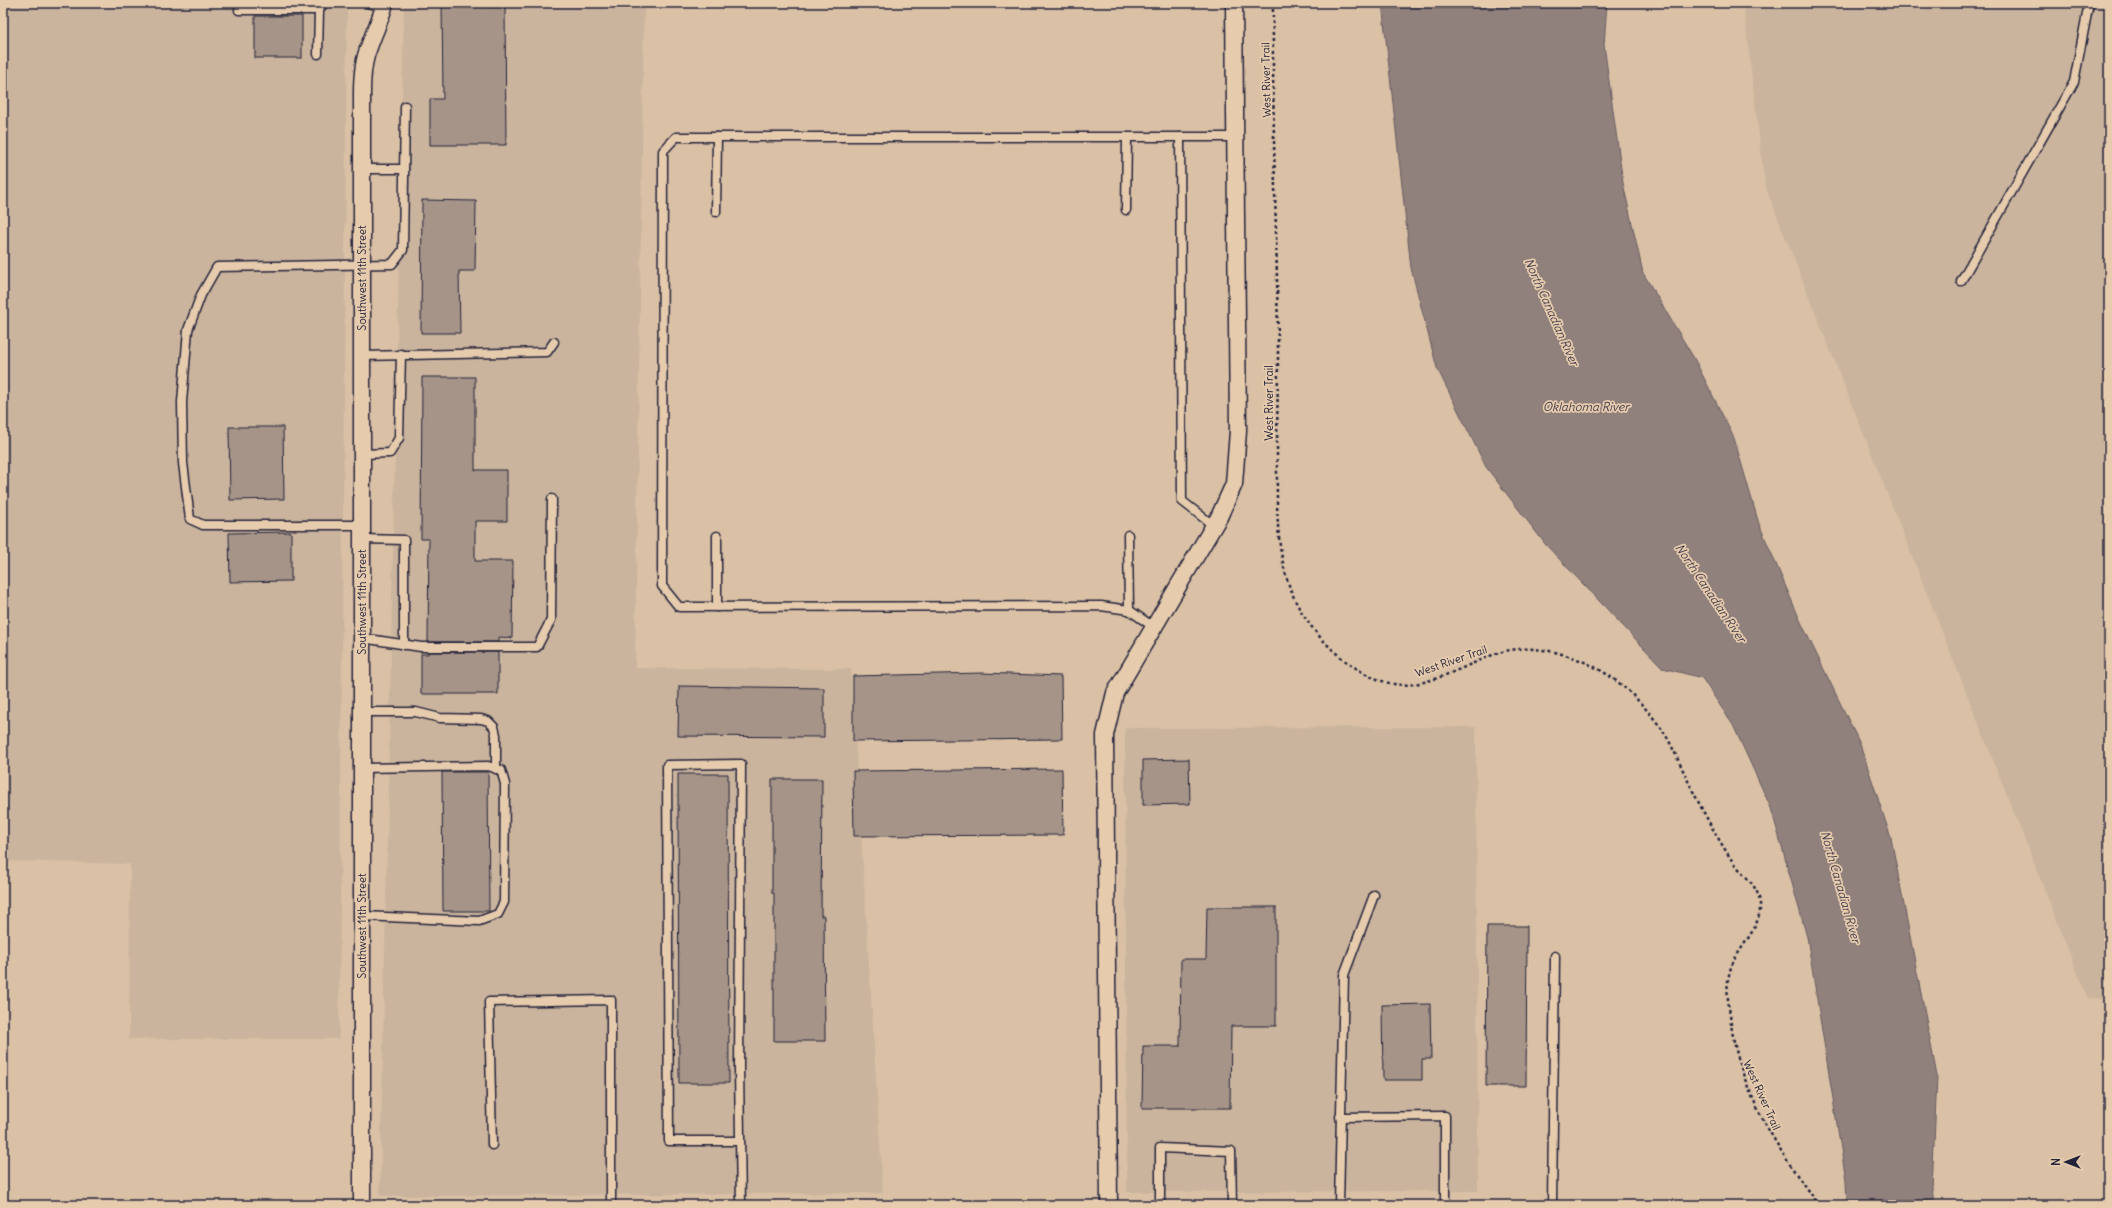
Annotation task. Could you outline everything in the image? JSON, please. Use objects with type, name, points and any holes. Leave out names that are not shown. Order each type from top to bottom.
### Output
[{"type":"street","points":[[1109,1205],[1104,735],[1115,693],[1214,526],[1234,484],[1238,431],[1234,3]]},
{"type":"street","name":"Southwest 11th Street","points":[[362,1205],[363,68],[368,47],[380,22],[384,5]]},
{"type":"lane","points":[[318,54],[319,10],[324,3]]},
{"type":"lane","points":[[368,3],[384,5]]},
{"type":"lane","points":[[1961,281],[2074,82],[2089,3]]},
{"type":"lane","points":[[239,10],[319,10]]},
{"type":"lane","points":[[404,644],[404,540],[362,532],[203,525],[190,519],[184,463],[182,402],[188,330],[201,295],[217,267],[392,264],[403,250],[405,106]]},
{"type":"lane","points":[[1154,628],[1129,610],[1101,606],[679,607],[662,586],[663,151],[676,137],[1236,137]]},
{"type":"lane","points":[[716,212],[717,137]]},
{"type":"lane","points":[[1126,210],[1127,137]]},
{"type":"lane","points":[[1180,137],[1182,502],[1214,526]]},
{"type":"lane","points":[[362,169],[404,169]]},
{"type":"lane","points":[[362,356],[547,352],[554,342]]},
{"type":"lane","points":[[362,454],[390,453],[399,438],[401,354]]},
{"type":"lane","points":[[362,638],[421,647],[536,647],[551,620],[552,499]]},
{"type":"lane","points":[[1128,535],[1129,610]]},
{"type":"lane","points":[[717,536],[717,607]]},
{"type":"lane","points":[[362,712],[416,712],[440,718],[481,719],[488,721],[494,727],[496,735],[496,769]]},
{"type":"lane","points":[[740,1141],[669,1141],[668,765],[741,764],[741,1205]]},
{"type":"lane","points":[[362,768],[488,766],[501,770],[505,784],[504,902],[498,914],[479,921],[362,916]]},
{"type":"lane","points":[[1339,1205],[1344,975],[1374,895]]},
{"type":"lane","points":[[1552,1205],[1554,956]]},
{"type":"lane","points":[[492,1145],[489,1002],[611,1000],[611,1205]]},
{"type":"lane","points":[[1340,1117],[1445,1116],[1445,1205]]},
{"type":"lane","points":[[1160,1205],[1160,1148],[1231,1151],[1232,1205]]},
{"type":"path","name":"West River Trail","points":[[1273,3],[1278,350],[1277,508],[1282,561],[1292,594],[1310,627],[1355,669],[1397,685],[1410,684],[1433,678],[1512,649],[1531,648],[1582,661],[1610,677],[1633,696],[1664,734],[1709,824],[1737,868],[1756,888],[1761,907],[1755,925],[1730,970],[1727,989],[1731,1033],[1739,1064],[1770,1136],[1818,1205]]},
{"type":"shaded area","points":[[3,3],[347,3],[339,1039],[129,1039],[130,864],[3,861]]},
{"type":"shaded area","points":[[404,3],[644,3],[635,668],[851,669],[883,1193],[380,1196]]},
{"type":"shaded area","points":[[1743,3],[2109,3],[2109,999],[2088,999],[1765,186]]},
{"type":"shaded area","points":[[1476,727],[1478,1191],[1127,1192],[1125,728]]},
{"type":"water","name":"Oklahoma River","points":[[1382,3],[1607,3],[1604,45],[1623,183],[1643,273],[1695,360],[1734,438],[1759,524],[1800,620],[1860,744],[1891,838],[1937,1076],[1932,1188],[1934,1205],[1847,1205],[1846,1180],[1807,937],[1771,808],[1733,725],[1702,678],[1663,668],[1546,545],[1486,467],[1437,368],[1411,268]]},
{"type":"building","points":[[442,3],[491,3],[491,7],[505,7],[506,145],[430,145],[430,99],[443,99]]},
{"type":"building","points":[[255,16],[302,16],[302,58],[255,58]]},
{"type":"building","points":[[422,200],[476,201],[475,271],[459,271],[460,333],[421,333]]},
{"type":"building","points":[[422,377],[475,377],[475,470],[507,470],[507,521],[475,521],[475,561],[513,561],[512,638],[498,637],[498,642],[428,642],[429,539],[421,539]]},
{"type":"building","points":[[229,427],[283,427],[284,499],[230,500]]},
{"type":"building","points":[[291,532],[291,581],[230,582],[229,533]]},
{"type":"building","points":[[428,652],[498,652],[498,694],[421,694],[421,654],[428,654]]},
{"type":"building","points":[[982,673],[1061,676],[1062,739],[853,741],[853,676]]},
{"type":"building","points":[[679,686],[824,688],[824,737],[678,736]]},
{"type":"building","points":[[1189,759],[1190,804],[1143,805],[1143,760]]},
{"type":"building","points":[[1062,769],[1063,835],[854,836],[853,771]]},
{"type":"building","points":[[442,772],[488,772],[489,911],[443,911]]},
{"type":"building","points":[[678,774],[728,774],[729,1083],[679,1083]]},
{"type":"building","points":[[772,779],[822,779],[821,916],[824,916],[825,1041],[774,1041]]},
{"type":"building","points":[[1207,907],[1276,907],[1276,1026],[1231,1026],[1230,1108],[1142,1108],[1143,1046],[1180,1046],[1181,959],[1206,959]]},
{"type":"building","points":[[1487,926],[1527,926],[1526,1086],[1486,1086]]},
{"type":"building","points":[[1430,1004],[1431,1059],[1422,1059],[1422,1080],[1383,1080],[1382,1005]]},
{"type":"water label","name":"North Canadian River","points":[[1552,312]]},
{"type":"water label","name":"North Canadian River","points":[[1711,593]]},
{"type":"water label","name":"North Canadian River","points":[[1841,887]]}]
